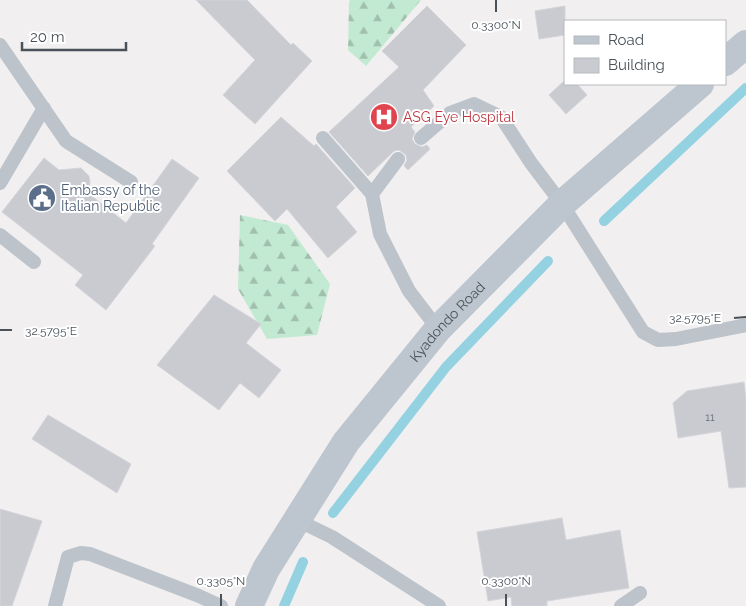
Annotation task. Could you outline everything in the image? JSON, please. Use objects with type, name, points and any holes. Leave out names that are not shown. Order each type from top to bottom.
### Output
[{"type":"main road","points":[[726,61],[746,44]]},
{"type":"main road","name":"Kyadondo Road","points":[[249,606],[266,569],[346,442],[438,329],[562,204],[699,85]]},
{"type":"lane","points":[[0,45],[66,141],[131,182]]},
{"type":"lane","points":[[420,138],[450,113],[474,104],[501,117],[531,163],[562,204],[643,332],[658,340],[676,339],[746,325]]},
{"type":"lane","points":[[0,183],[44,108]]},
{"type":"lane","points":[[323,138],[372,194],[380,234],[409,291],[438,329]]},
{"type":"lane","points":[[372,194],[398,159]]},
{"type":"lane","points":[[0,235],[34,262]]},
{"type":"lane","points":[[296,520],[332,537],[439,606]]},
{"type":"lane","points":[[54,606],[68,557],[81,553],[90,554],[221,606]]},
{"type":"lane","points":[[621,606],[640,593]]},
{"type":"green space","points":[[350,0],[421,0],[366,66],[348,50]]},
{"type":"green space","points":[[240,215],[288,225],[330,284],[317,335],[267,339],[238,289]]},
{"type":"building","points":[[196,0],[247,0],[291,45],[293,43],[312,61],[255,124],[223,95],[255,60]]},
{"type":"building","name":"ASG Eye Hospital","points":[[427,6],[466,45],[423,90],[434,106],[411,127],[415,132],[412,139],[415,144],[422,147],[427,145],[430,149],[408,170],[404,166],[407,160],[406,155],[399,150],[394,151],[368,176],[329,132],[399,67],[382,51]]},
{"type":"building","points":[[565,6],[564,35],[539,39],[535,11]]},
{"type":"building","points":[[564,81],[564,85],[578,85],[587,95],[566,114],[549,95]]},
{"type":"building","points":[[281,117],[314,146],[316,144],[355,188],[336,207],[357,232],[328,258],[287,209],[275,221],[227,171]]},
{"type":"building","points":[[44,158],[59,170],[81,168],[89,176],[88,193],[126,223],[172,159],[199,178],[152,244],[155,246],[106,310],[75,285],[83,275],[2,212]]},
{"type":"building","points":[[214,295],[261,324],[246,343],[281,370],[259,398],[240,383],[219,410],[157,365]]},
{"type":"building","points":[[744,382],[746,398],[746,487],[729,488],[721,431],[678,438],[673,403],[687,391]]},
{"type":"building","points":[[48,415],[131,464],[117,493],[32,439]]},
{"type":"building","points":[[0,509],[42,521],[12,606],[0,606]]},
{"type":"building","points":[[562,518],[566,540],[620,530],[629,588],[547,601],[547,606],[512,606],[511,597],[488,601],[477,532]]},
{"type":"waterway","points":[[604,221],[746,88]]},
{"type":"waterway","points":[[333,513],[446,367],[548,261]]},
{"type":"waterway","points":[[284,606],[303,562]]},
{"type":"place","name":"ASG Eye Hospital","points":[[384,117]]},
{"type":"place","name":"Embassy of the Italian Republic","points":[[42,198]]}]
